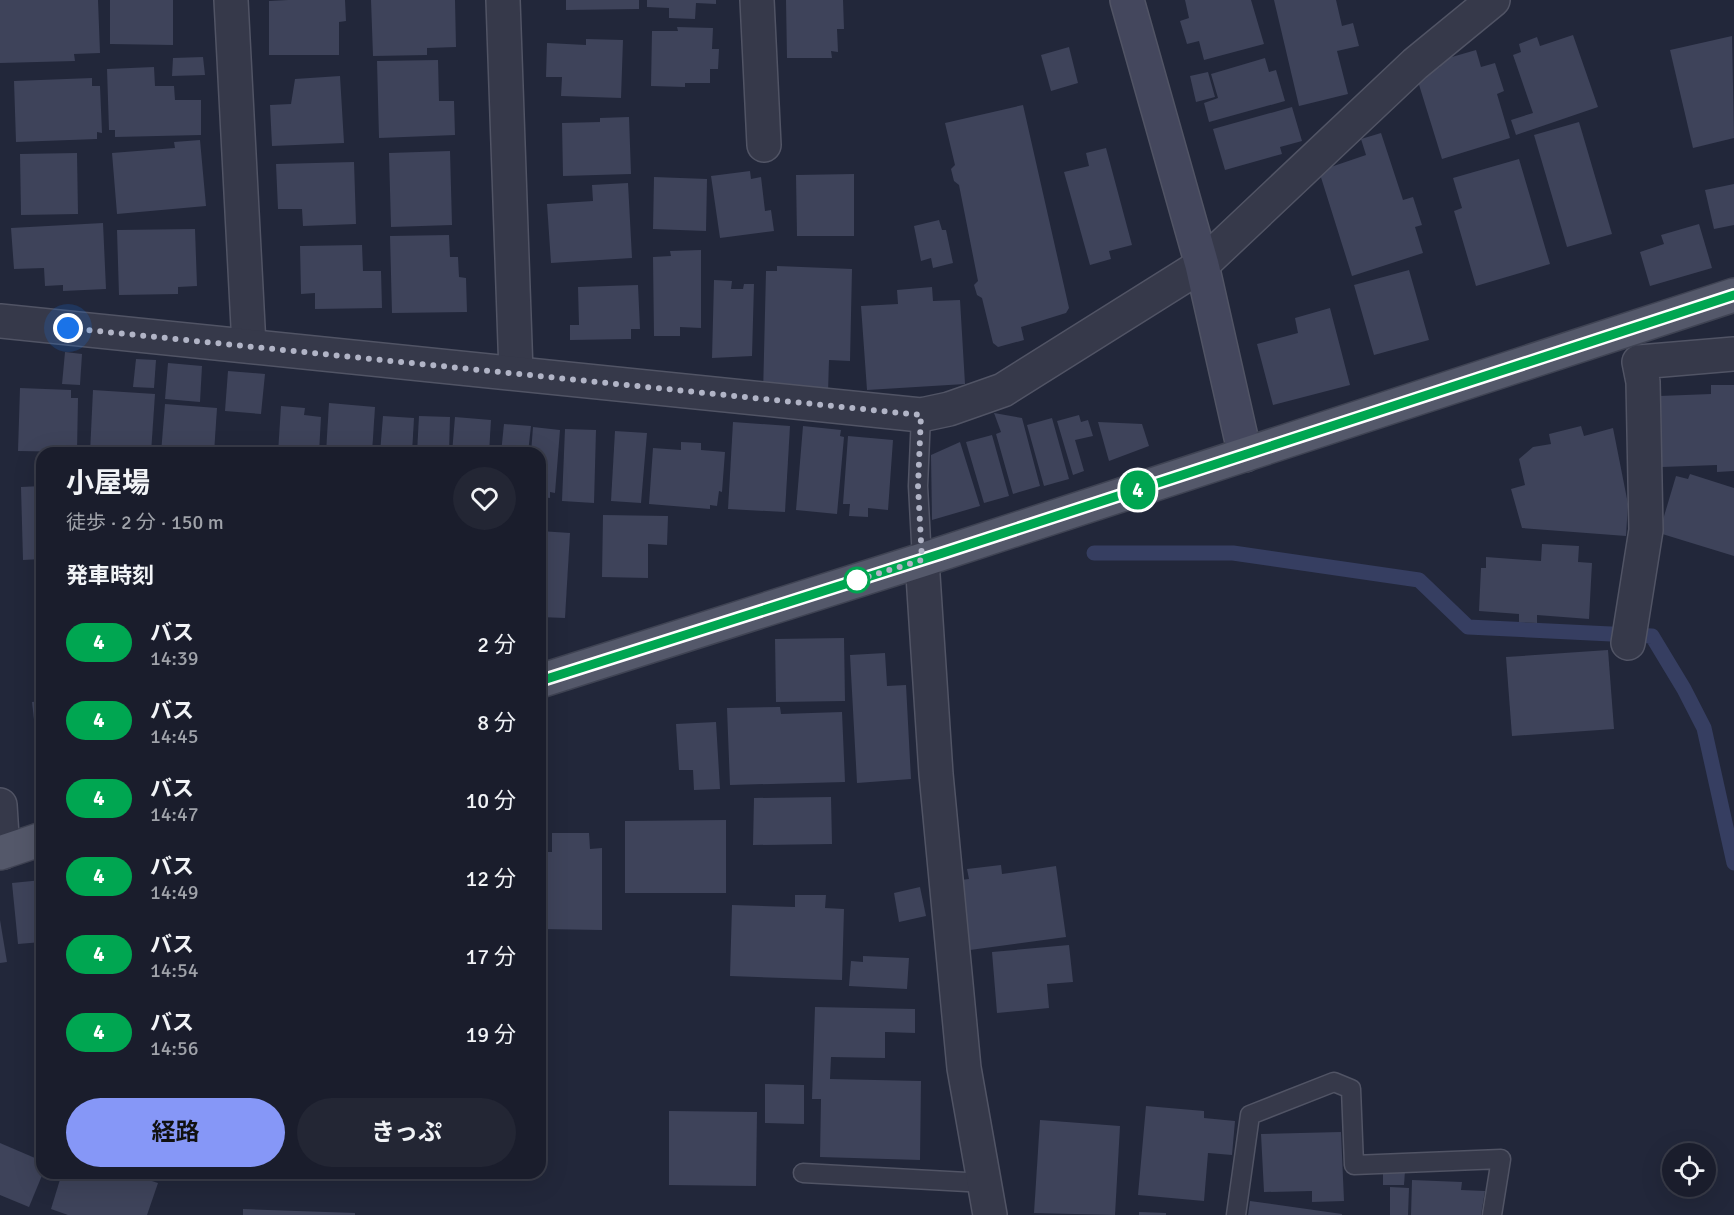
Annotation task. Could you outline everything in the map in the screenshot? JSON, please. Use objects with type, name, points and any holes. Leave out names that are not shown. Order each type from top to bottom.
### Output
[{"type":"main road","points":[[546,679],[922,560],[1734,295]]},
{"type":"main road","points":[[2,852],[36,841]]},
{"type":"street","points":[[231,0],[249,346]]},
{"type":"street","points":[[503,0],[516,373]]},
{"type":"street","points":[[758,0],[764,145]]},
{"type":"street","points":[[1127,0],[1202,266],[1245,455]]},
{"type":"street","points":[[0,321],[921,415],[949,409],[1003,390],[1202,266],[1415,64],[1493,0]]},
{"type":"street","points":[[1625,330],[1639,362],[1643,382],[1646,530],[1628,643]]},
{"type":"street","points":[[1639,362],[1734,354]]},
{"type":"street","points":[[922,560],[936,774],[964,1068],[990,1215]]},
{"type":"street","points":[[0,806],[2,852]]},
{"type":"lane","points":[[921,415],[918,486],[922,560]]},
{"type":"lane","points":[[1236,1215],[1250,1115],[1334,1082],[1351,1089],[1354,1165],[1501,1159],[1492,1215]]},
{"type":"lane","points":[[803,1173],[985,1183]]},
{"type":"building","points":[[0,0],[98,0],[100,53],[74,54],[75,61],[0,63]]},
{"type":"building","points":[[110,0],[173,0],[173,45],[110,44]]},
{"type":"building","points":[[345,0],[346,21],[339,22],[339,55],[269,55],[269,1]]},
{"type":"building","points":[[371,0],[455,0],[456,47],[427,48],[427,55],[373,56]]},
{"type":"building","points":[[566,0],[639,0],[639,9],[566,10]]},
{"type":"building","points":[[647,0],[716,0],[716,4],[696,3],[695,19],[669,18],[669,8],[647,7]]},
{"type":"building","points":[[786,0],[843,0],[844,29],[837,29],[838,52],[831,51],[832,58],[787,58]]},
{"type":"building","points":[[1185,0],[1251,0],[1264,44],[1204,60],[1199,41],[1187,44],[1180,21],[1189,18]]},
{"type":"building","points":[[1274,0],[1336,0],[1342,26],[1353,23],[1359,46],[1337,51],[1348,94],[1299,106]]},
{"type":"building","points":[[677,27],[713,28],[712,49],[719,49],[718,69],[710,69],[710,83],[685,83],[685,87],[651,86],[652,31],[678,31]]},
{"type":"building","points":[[1573,35],[1598,107],[1516,135],[1511,120],[1533,113],[1513,55],[1521,52],[1519,44],[1537,37],[1540,46]]},
{"type":"building","points":[[1732,36],[1734,138],[1693,148],[1670,50]]},
{"type":"building","points":[[586,39],[623,40],[621,98],[561,96],[562,77],[546,77],[547,43],[586,45]]},
{"type":"building","points":[[1069,47],[1078,83],[1051,91],[1041,55]]},
{"type":"building","points":[[1476,50],[1481,67],[1495,63],[1504,91],[1497,94],[1510,138],[1442,159],[1416,75],[1440,67],[1438,61]]},
{"type":"building","points":[[203,57],[205,75],[172,76],[173,58]]},
{"type":"building","points":[[1265,58],[1269,72],[1276,70],[1285,101],[1209,122],[1204,103],[1218,98],[1211,74]]},
{"type":"building","points":[[438,60],[439,101],[454,101],[455,135],[379,138],[377,61]]},
{"type":"building","points":[[154,67],[155,86],[174,86],[175,100],[201,100],[201,135],[115,137],[115,130],[109,130],[107,69]]},
{"type":"building","points":[[1208,72],[1215,97],[1196,102],[1190,76]]},
{"type":"building","points":[[340,76],[344,143],[272,146],[270,105],[291,104],[295,79]]},
{"type":"building","points":[[92,78],[92,86],[100,86],[102,133],[97,132],[97,139],[16,142],[14,81]]},
{"type":"building","points":[[1023,105],[1069,308],[1066,313],[1021,327],[1024,340],[998,347],[993,343],[982,298],[977,295],[974,285],[978,281],[959,185],[954,181],[951,169],[955,165],[945,123]]},
{"type":"building","points":[[1292,107],[1302,141],[1280,147],[1282,154],[1225,170],[1213,129]]},
{"type":"building","points":[[629,117],[631,174],[563,176],[562,123],[600,122],[600,118]]},
{"type":"building","points":[[1579,122],[1612,234],[1567,247],[1534,135]]},
{"type":"building","points":[[1381,133],[1403,200],[1413,197],[1422,225],[1415,227],[1423,253],[1352,276],[1319,171],[1366,155],[1361,139]]},
{"type":"building","points":[[200,140],[206,206],[117,214],[112,153],[175,148],[174,142]]},
{"type":"building","points":[[1106,148],[1132,245],[1109,251],[1111,259],[1090,265],[1064,172],[1089,166],[1086,153]]},
{"type":"building","points":[[450,151],[452,225],[391,227],[389,153]]},
{"type":"building","points":[[77,153],[78,214],[21,215],[20,154]]},
{"type":"building","points":[[1519,159],[1550,264],[1476,286],[1454,211],[1462,208],[1453,178]]},
{"type":"building","points":[[354,162],[356,224],[303,226],[302,209],[278,209],[276,164]]},
{"type":"building","points":[[750,171],[751,179],[761,177],[765,211],[771,210],[774,231],[720,238],[711,176]]},
{"type":"building","points":[[854,174],[854,236],[797,236],[796,175]]},
{"type":"building","points":[[654,177],[707,179],[706,231],[653,229]]},
{"type":"building","points":[[628,183],[632,258],[551,263],[547,204],[593,201],[592,185]]},
{"type":"building","points":[[1734,184],[1734,225],[1714,229],[1705,190]]},
{"type":"building","points":[[939,220],[942,230],[946,230],[953,263],[933,268],[931,258],[921,261],[914,226]]},
{"type":"building","points":[[103,223],[106,289],[63,291],[63,285],[45,286],[44,268],[14,269],[11,228]]},
{"type":"building","points":[[1699,224],[1712,268],[1650,286],[1640,252],[1664,244],[1661,235]]},
{"type":"building","points":[[195,229],[197,286],[178,287],[178,294],[119,295],[117,230]]},
{"type":"building","points":[[449,235],[450,257],[458,257],[459,277],[466,278],[467,312],[392,313],[390,236]]},
{"type":"building","points":[[362,245],[363,271],[381,271],[382,308],[315,309],[315,293],[301,294],[300,246]]},
{"type":"building","points":[[701,250],[701,328],[680,327],[680,336],[654,336],[653,257],[671,256],[670,251]]},
{"type":"building","points":[[777,266],[852,269],[850,361],[829,360],[828,393],[763,395],[766,271],[777,271]]},
{"type":"building","points":[[1409,270],[1429,340],[1374,355],[1354,285]]},
{"type":"building","points":[[714,280],[732,281],[731,289],[743,289],[744,284],[754,284],[752,356],[712,358]]},
{"type":"building","points":[[638,285],[640,329],[631,329],[631,339],[570,340],[570,325],[579,325],[578,287]]},
{"type":"building","points":[[932,287],[933,301],[960,300],[965,384],[867,390],[861,306],[898,304],[897,290]]},
{"type":"building","points":[[1330,308],[1350,385],[1273,405],[1257,344],[1298,333],[1295,318]]},
{"type":"building","points":[[65,352],[82,354],[80,385],[62,384]]},
{"type":"building","points":[[136,359],[156,360],[154,388],[133,387]]},
{"type":"building","points":[[168,363],[202,366],[200,402],[165,399]]},
{"type":"building","points":[[228,371],[265,374],[261,414],[225,411]]},
{"type":"building","points":[[1711,385],[1734,385],[1734,471],[1717,472],[1717,465],[1662,467],[1659,396],[1711,394]]},
{"type":"building","points":[[20,388],[71,390],[71,398],[78,398],[77,447],[36,447],[36,451],[18,451]]},
{"type":"building","points":[[93,390],[155,394],[151,447],[90,447]]},
{"type":"building","points":[[329,403],[375,407],[372,447],[326,447]]},
{"type":"building","points":[[165,404],[217,408],[214,447],[161,447]]},
{"type":"building","points":[[281,406],[305,408],[304,415],[321,417],[319,447],[278,447]]},
{"type":"building","points":[[994,413],[1022,418],[1040,486],[1013,494],[996,434],[1001,432]]},
{"type":"building","points":[[1079,415],[1081,422],[1088,420],[1093,436],[1075,440],[1084,471],[1073,475],[1057,421]]},
{"type":"building","points":[[383,416],[414,418],[412,447],[380,447]]},
{"type":"building","points":[[419,416],[450,417],[449,447],[417,447]]},
{"type":"building","points":[[455,417],[491,420],[489,447],[452,447]]},
{"type":"building","points":[[1052,418],[1069,479],[1044,486],[1027,425]]},
{"type":"building","points":[[733,422],[790,426],[785,512],[728,509]]},
{"type":"building","points":[[1098,422],[1142,424],[1149,446],[1109,461]]},
{"type":"building","points":[[504,424],[531,426],[529,447],[502,447]]},
{"type":"building","points":[[803,426],[841,430],[840,436],[844,437],[837,514],[796,510]]},
{"type":"building","points":[[1581,426],[1584,436],[1613,428],[1628,504],[1626,536],[1522,528],[1511,489],[1525,485],[1519,459],[1533,447],[1551,444],[1549,434]]},
{"type":"building","points":[[533,427],[560,430],[555,493],[550,492],[550,498],[546,498],[546,447],[531,447]]},
{"type":"building","points":[[565,429],[596,430],[594,503],[562,501]]},
{"type":"building","points":[[615,431],[647,433],[641,503],[611,501]]},
{"type":"building","points":[[992,435],[1009,496],[984,503],[966,442]]},
{"type":"building","points":[[848,436],[893,440],[888,510],[868,508],[868,517],[849,516],[850,504],[843,504]]},
{"type":"building","points":[[681,442],[701,443],[701,450],[725,452],[722,492],[719,491],[717,506],[710,505],[710,509],[649,504],[653,448],[681,450]]},
{"type":"building","points":[[960,442],[980,506],[932,520],[931,455]]},
{"type":"building","points":[[1690,474],[1734,488],[1734,556],[1659,533],[1676,476],[1688,479]]},
{"type":"building","points":[[36,486],[36,559],[23,560],[21,487]]},
{"type":"building","points":[[603,515],[668,516],[667,545],[648,544],[648,578],[602,577]]},
{"type":"building","points":[[546,531],[570,533],[565,618],[546,617]]},
{"type":"building","points":[[1542,544],[1579,546],[1578,562],[1592,563],[1589,619],[1537,615],[1537,623],[1519,622],[1519,614],[1479,611],[1481,568],[1486,568],[1486,557],[1541,561]]},
{"type":"building","points":[[844,638],[845,701],[776,702],[775,639]]},
{"type":"building","points":[[1608,650],[1614,729],[1512,736],[1506,657]]},
{"type":"building","points":[[885,653],[887,686],[906,685],[911,779],[857,783],[850,655]]},
{"type":"building","points":[[32,702],[36,702],[36,737]]},
{"type":"building","points":[[780,707],[781,714],[842,712],[845,782],[730,785],[727,708]]},
{"type":"building","points":[[716,722],[720,789],[694,790],[693,770],[679,770],[676,724]]},
{"type":"building","points":[[831,797],[832,844],[753,845],[754,798]]},
{"type":"building","points":[[726,820],[726,893],[625,893],[625,821]]},
{"type":"building","points":[[552,833],[589,833],[590,849],[602,848],[602,930],[546,929],[546,852],[552,852]]},
{"type":"building","points":[[1001,865],[1002,874],[1056,866],[1066,937],[970,950],[961,880],[969,879],[967,869]]},
{"type":"building","points":[[36,881],[36,942],[18,944],[12,883]]},
{"type":"building","points":[[920,887],[926,916],[899,922],[894,893]]},
{"type":"building","points":[[795,895],[826,895],[825,908],[844,909],[842,980],[730,976],[732,905],[795,907]]},
{"type":"building","points":[[0,920],[7,962],[0,963]]},
{"type":"building","points":[[1069,945],[1073,982],[1047,984],[1049,1008],[997,1013],[992,952]]},
{"type":"building","points":[[863,956],[909,958],[907,989],[849,986],[851,961],[863,962]]},
{"type":"building","points":[[815,1007],[915,1009],[915,1033],[885,1032],[885,1058],[831,1057],[830,1079],[921,1081],[920,1160],[820,1157],[821,1099],[812,1099]]},
{"type":"building","points":[[765,1084],[804,1085],[804,1124],[765,1123]]},
{"type":"building","points":[[1146,1106],[1204,1111],[1204,1118],[1235,1121],[1232,1155],[1208,1153],[1204,1201],[1138,1195]]},
{"type":"building","points":[[669,1111],[757,1112],[756,1186],[669,1185]]},
{"type":"building","points":[[1040,1120],[1120,1126],[1115,1215],[1034,1213]]},
{"type":"building","points":[[1341,1132],[1344,1201],[1312,1202],[1312,1191],[1264,1192],[1261,1134]]},
{"type":"building","points":[[0,1143],[36,1158],[36,1179],[41,1179],[29,1207],[0,1195]]},
{"type":"building","points":[[1383,1170],[1405,1171],[1404,1185],[1383,1185]]},
{"type":"building","points":[[60,1179],[146,1179],[158,1183],[147,1215],[68,1215],[51,1209]]},
{"type":"building","points":[[1412,1180],[1462,1182],[1461,1190],[1485,1191],[1481,1215],[1411,1215]]},
{"type":"building","points":[[1390,1187],[1409,1188],[1408,1215],[1390,1215]]},
{"type":"building","points":[[1250,1201],[1342,1214],[1342,1215],[1248,1215]]},
{"type":"building","points":[[243,1209],[355,1213],[355,1215],[243,1215]]},
{"type":"building","points":[[1139,1212],[1166,1213],[1166,1215],[1139,1215]]},
{"type":"waterway","points":[[1094,553],[1233,553],[1419,580],[1468,627],[1652,636],[1704,728],[1734,863]]},
{"type":"bus line","name":"4","points":[[546,679],[943,553],[1734,295]]},
{"type":"route","points":[[68,328],[921,415],[918,486],[922,560],[857,580]]}]
